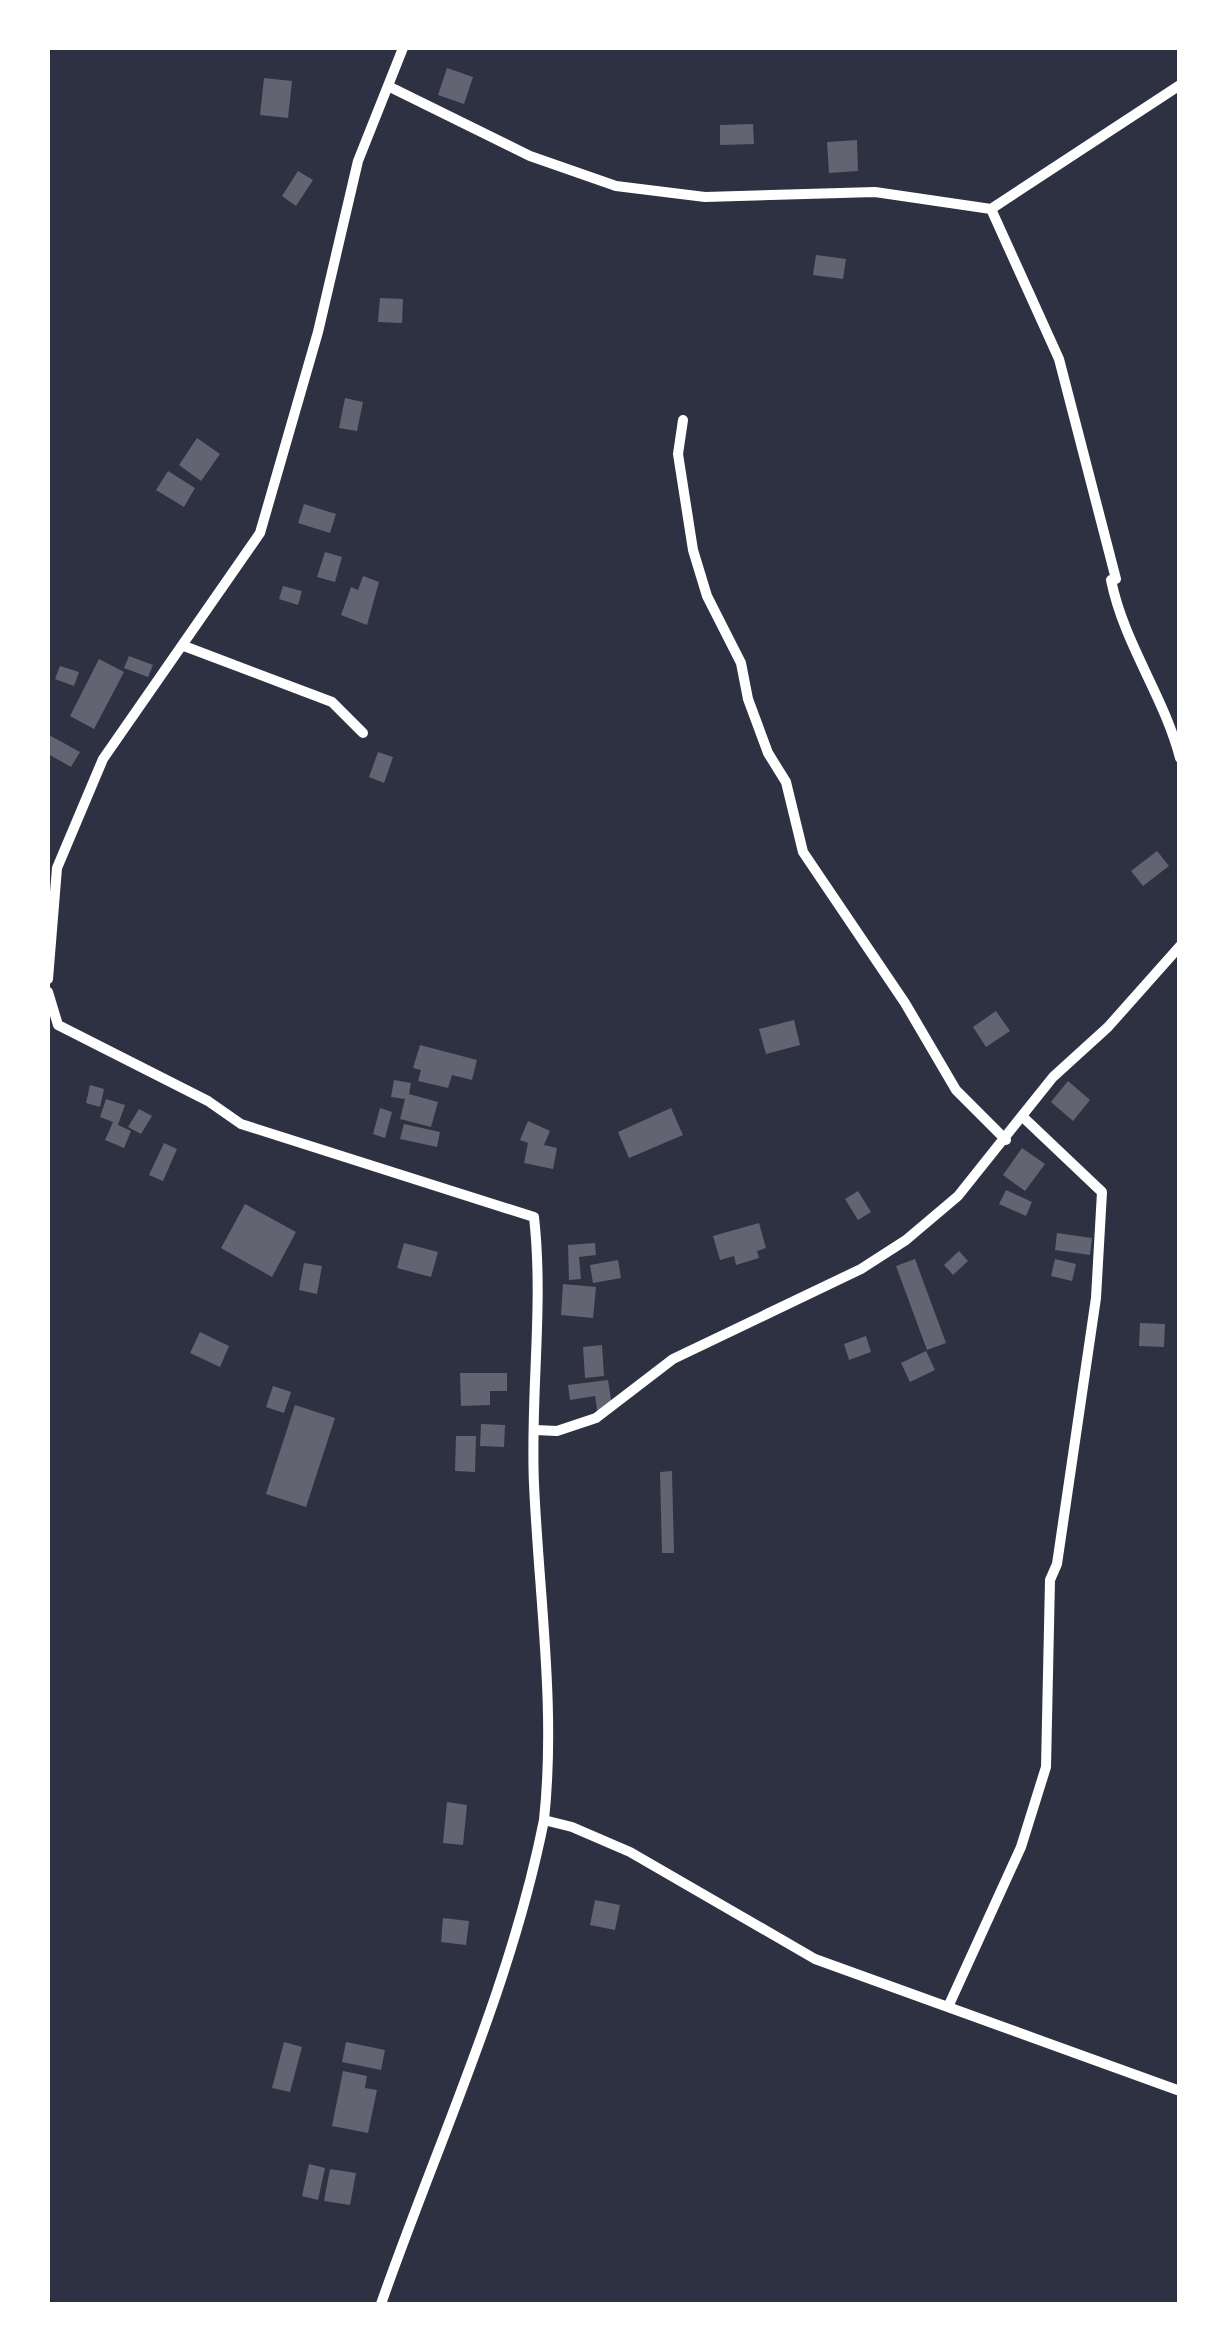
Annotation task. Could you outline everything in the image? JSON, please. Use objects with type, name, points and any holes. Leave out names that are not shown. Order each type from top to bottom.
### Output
[{"type":"street","points":[[48,979],[58,868],[103,759],[260,533],[318,332],[358,161],[403,48]]},
{"type":"street","points":[[388,86],[530,156],[616,186],[705,197],[875,192],[991,209],[1180,85]]},
{"type":"street","points":[[991,209],[1060,359],[1134,647],[1158,691],[1180,758]]},
{"type":"street","points":[[682,420],[678,454],[693,550],[707,596],[741,662],[748,700],[768,753],[786,782],[803,852],[905,1004],[956,1090],[1006,1140]]},
{"type":"street","points":[[184,646],[332,702],[362,733]]},
{"type":"street","points":[[535,1430],[557,1431],[596,1418],[673,1359],[860,1270],[906,1240],[958,1196],[1054,1078],[1108,1027],[1180,946]]},
{"type":"street","points":[[48,992],[58,1024]]},
{"type":"street","points":[[48,1018],[208,1102],[242,1124],[534,1217],[534,1482],[547,1632],[551,1754],[544,1820],[526,1908],[511,1956],[433,2156],[381,2304]]},
{"type":"street","points":[[948,2007],[1021,1846],[1046,1768],[1050,1580],[1057,1564],[1096,1298],[1102,1192],[1024,1118]]},
{"type":"street","points":[[544,1820],[572,1826],[630,1852],[815,1960],[1180,2092]]},
{"type":"building","points":[[447,68],[473,77],[464,104],[438,95]]},
{"type":"building","points":[[264,78],[292,81],[288,118],[260,115]]},
{"type":"building","points":[[753,124],[754,144],[720,145],[720,125]]},
{"type":"building","points":[[857,140],[858,171],[829,173],[827,142]]},
{"type":"building","points":[[298,171],[313,180],[296,206],[282,196]]},
{"type":"building","points":[[816,255],[846,259],[843,279],[813,275]]},
{"type":"building","points":[[380,298],[403,299],[402,323],[378,322]]},
{"type":"building","points":[[345,398],[363,402],[357,431],[339,428]]},
{"type":"building","points":[[197,438],[220,454],[201,481],[179,465]]},
{"type":"building","points":[[168,471],[195,488],[184,507],[156,490]]},
{"type":"building","points":[[304,504],[336,514],[330,533],[298,523]]},
{"type":"building","points":[[325,552],[342,557],[335,582],[317,577]]},
{"type":"building","points":[[363,576],[379,582],[367,625],[341,615],[351,587],[358,590]]},
{"type":"building","points":[[283,586],[302,591],[298,605],[279,599]]},
{"type":"building","points":[[129,656],[153,665],[148,677],[124,668]]},
{"type":"building","points":[[99,659],[124,672],[94,729],[70,716]]},
{"type":"building","points":[[60,666],[79,672],[74,686],[55,679]]},
{"type":"building","points":[[49,735],[80,752],[71,767],[48,754]]},
{"type":"building","points":[[378,752],[393,757],[384,783],[369,777]]},
{"type":"building","points":[[1157,851],[1169,866],[1143,886],[1131,871]]},
{"type":"building","points":[[996,1011],[1010,1031],[986,1047],[973,1027]]},
{"type":"building","points":[[794,1020],[800,1045],[766,1054],[759,1029]]},
{"type":"building","points":[[420,1045],[477,1060],[472,1080],[452,1075],[448,1088],[418,1081],[421,1070],[413,1068]]},
{"type":"building","points":[[394,1080],[411,1083],[409,1094],[438,1102],[431,1127],[400,1119],[405,1099],[391,1097]]},
{"type":"building","points":[[1068,1081],[1090,1100],[1073,1121],[1051,1102]]},
{"type":"building","points":[[90,1085],[104,1089],[100,1107],[86,1103]]},
{"type":"building","points":[[106,1099],[125,1105],[118,1125],[131,1131],[124,1148],[105,1140],[113,1122],[100,1117]]},
{"type":"building","points":[[380,1108],[392,1112],[385,1138],[373,1134]]},
{"type":"building","points":[[671,1108],[683,1135],[629,1158],[618,1132]]},
{"type":"building","points":[[139,1109],[152,1116],[141,1134],[128,1127]]},
{"type":"building","points":[[528,1121],[550,1131],[544,1145],[557,1148],[553,1169],[524,1163],[528,1143],[520,1140]]},
{"type":"building","points":[[404,1124],[440,1132],[437,1147],[400,1139]]},
{"type":"building","points":[[164,1143],[177,1149],[163,1181],[149,1175]]},
{"type":"building","points":[[1022,1148],[1045,1164],[1025,1191],[1003,1175]]},
{"type":"building","points":[[1006,1190],[1032,1202],[1026,1216],[999,1204]]},
{"type":"building","points":[[858,1191],[871,1212],[858,1220],[845,1199]]},
{"type":"building","points":[[245,1204],[296,1232],[272,1277],[221,1248]]},
{"type":"building","points":[[759,1223],[766,1248],[757,1251],[759,1258],[736,1265],[734,1256],[720,1260],[713,1236]]},
{"type":"building","points":[[1057,1233],[1092,1238],[1090,1255],[1055,1250]]},
{"type":"building","points":[[404,1243],[438,1252],[431,1277],[397,1268]]},
{"type":"building","points":[[595,1243],[596,1255],[579,1257],[581,1279],[569,1280],[568,1245]]},
{"type":"building","points":[[959,1251],[968,1261],[953,1275],[944,1265]]},
{"type":"building","points":[[915,1259],[946,1343],[927,1350],[896,1266]]},
{"type":"building","points":[[1055,1259],[1076,1264],[1072,1281],[1051,1276]]},
{"type":"building","points":[[618,1260],[621,1278],[593,1283],[590,1265]]},
{"type":"building","points":[[304,1263],[322,1266],[317,1294],[299,1290]]},
{"type":"building","points":[[563,1284],[596,1287],[593,1318],[561,1315]]},
{"type":"building","points":[[1140,1323],[1165,1324],[1164,1347],[1139,1346]]},
{"type":"building","points":[[200,1332],[229,1346],[220,1367],[190,1353]]},
{"type":"building","points":[[866,1336],[871,1352],[849,1360],[844,1344]]},
{"type":"building","points":[[602,1345],[604,1376],[585,1378],[583,1347]]},
{"type":"building","points":[[926,1351],[935,1370],[910,1382],[901,1363]]},
{"type":"building","points":[[460,1373],[507,1373],[507,1391],[490,1391],[490,1405],[461,1406]]},
{"type":"building","points":[[608,1380],[613,1412],[598,1416],[595,1396],[570,1400],[568,1385]]},
{"type":"building","points":[[273,1386],[291,1392],[284,1413],[266,1407]]},
{"type":"building","points":[[295,1405],[335,1418],[306,1507],[266,1494]]},
{"type":"building","points":[[481,1424],[505,1425],[504,1447],[480,1446]]},
{"type":"building","points":[[456,1436],[476,1436],[475,1472],[455,1471]]},
{"type":"building","points":[[672,1471],[674,1553],[662,1553],[660,1472]]},
{"type":"building","points":[[447,1802],[467,1805],[463,1845],[443,1843]]},
{"type":"building","points":[[595,1900],[620,1905],[615,1930],[590,1925]]},
{"type":"building","points":[[443,1918],[469,1921],[466,1945],[441,1942]]},
{"type":"building","points":[[284,2042],[302,2047],[290,2092],[272,2088]]},
{"type":"building","points":[[346,2042],[385,2050],[381,2070],[342,2062]]},
{"type":"building","points":[[343,2071],[367,2076],[365,2088],[377,2090],[368,2133],[332,2126]]},
{"type":"building","points":[[309,2164],[325,2168],[318,2200],[302,2196]]},
{"type":"building","points":[[330,2169],[356,2173],[350,2205],[324,2201]]}]
